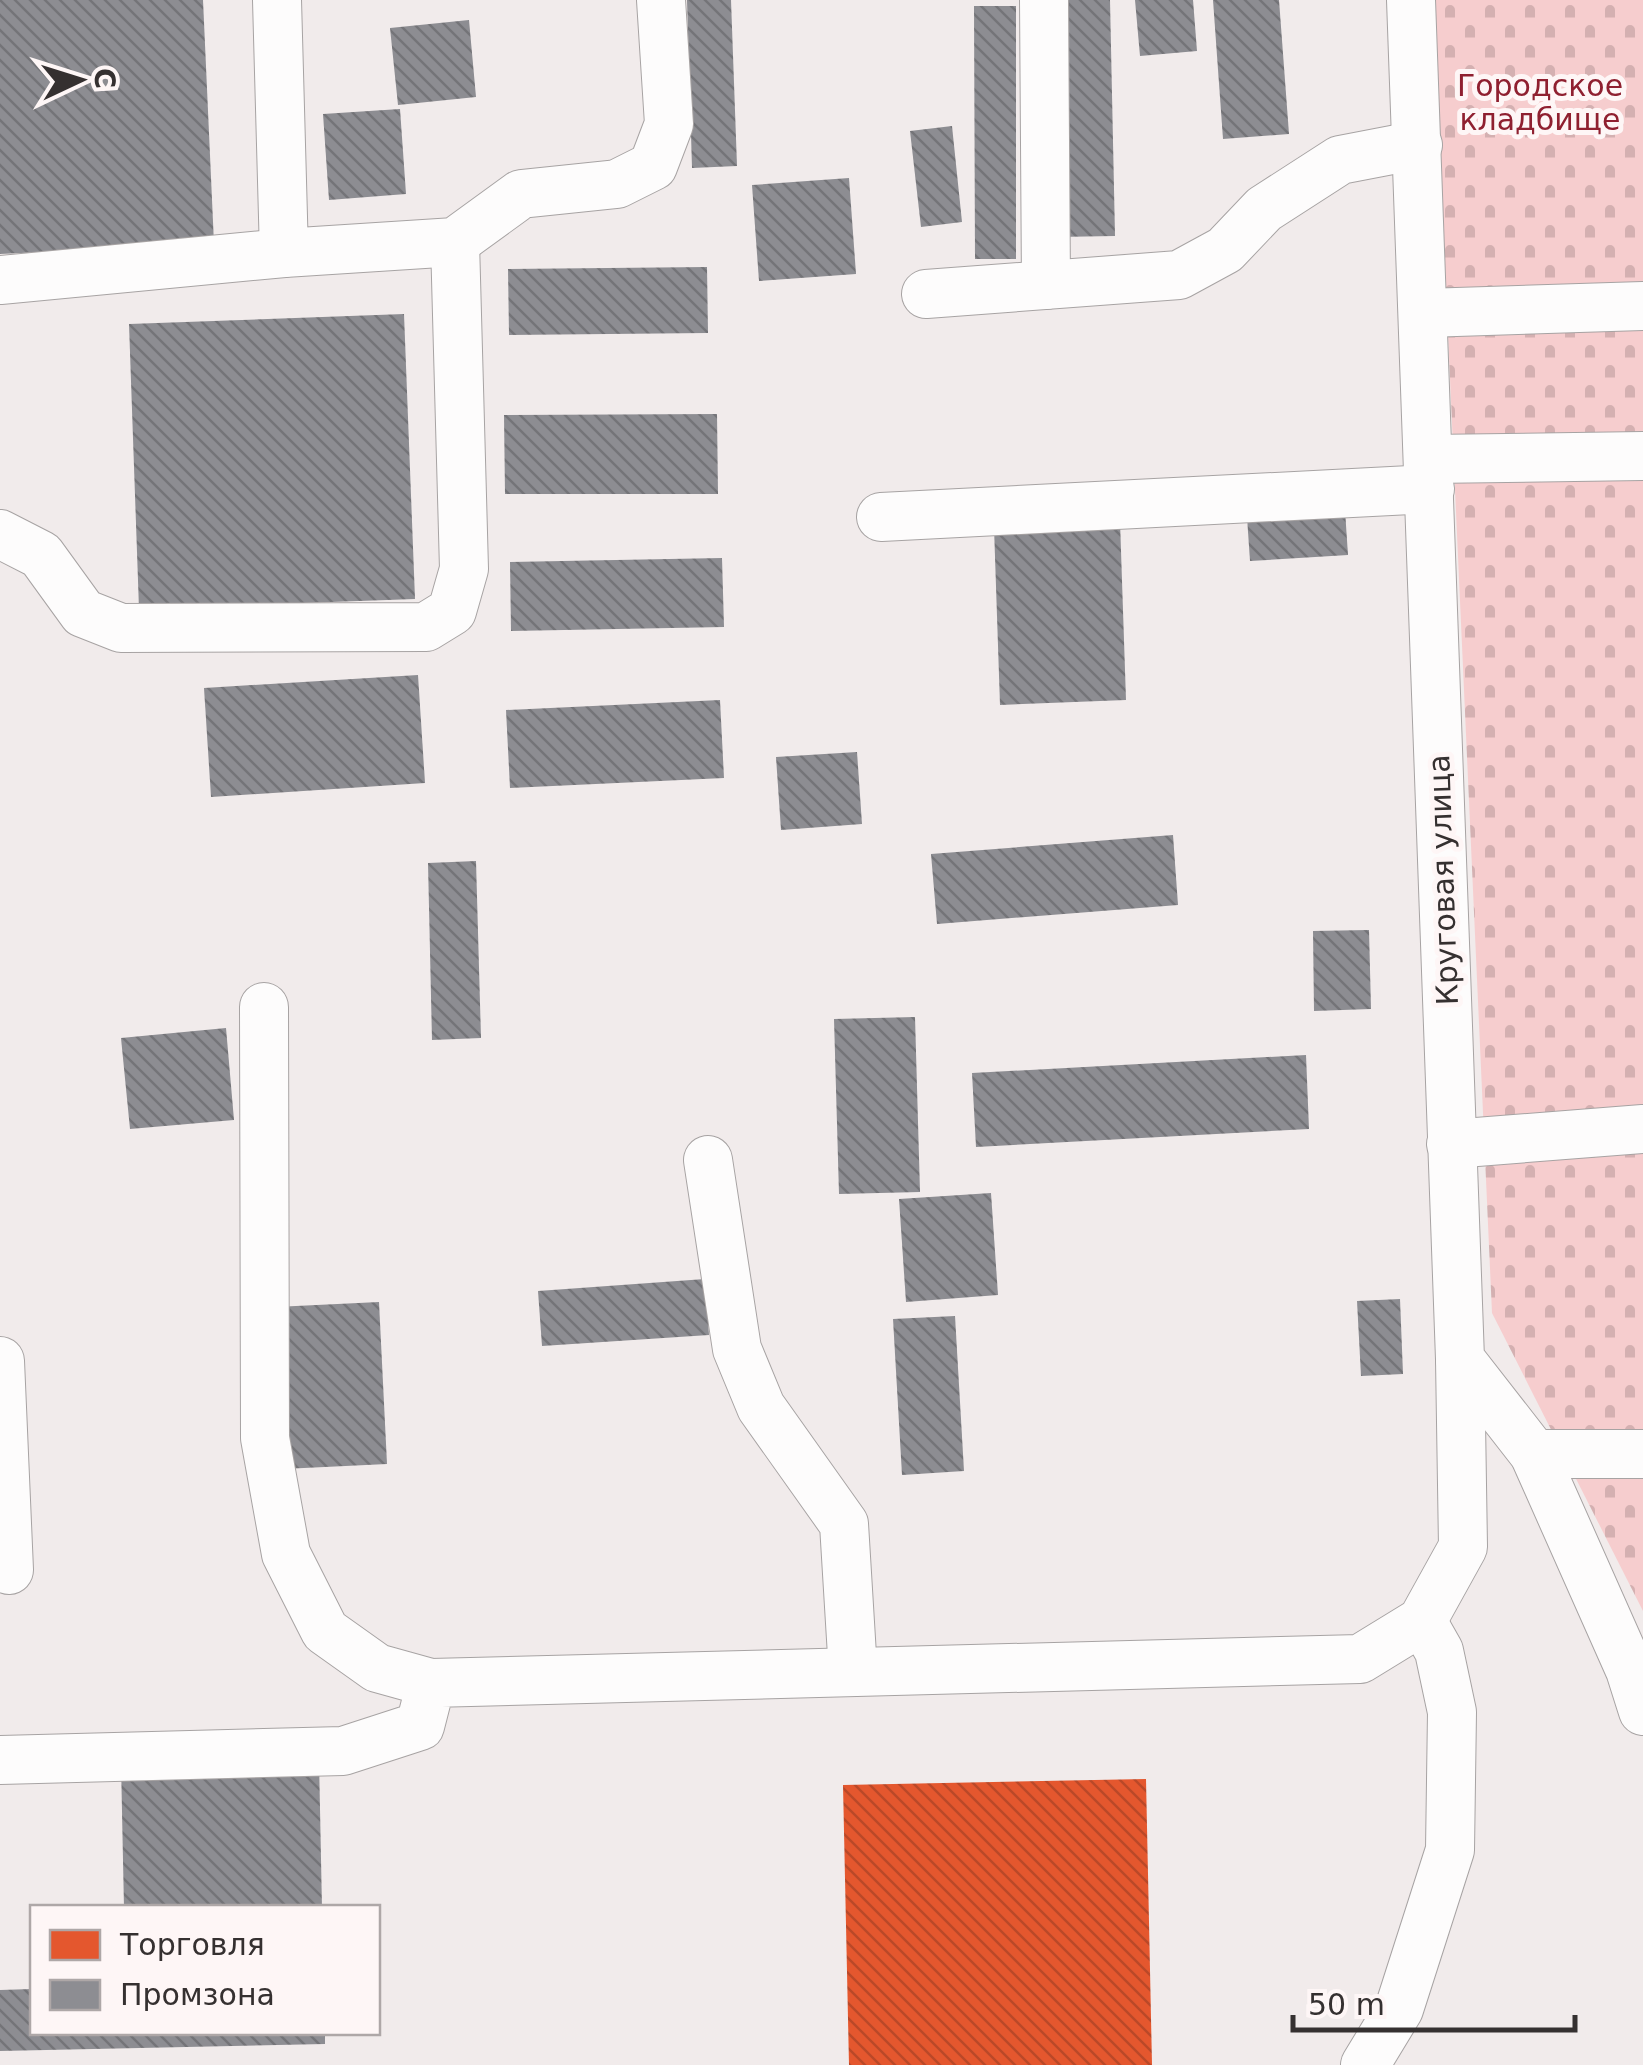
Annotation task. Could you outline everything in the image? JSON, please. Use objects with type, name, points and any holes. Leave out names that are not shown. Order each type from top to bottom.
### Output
[{"type":"street","points":[[277,0],[284,253]]},
{"type":"street","points":[[0,280],[284,253],[455,242],[521,194],[616,184],[653,166],[668,124],[661,0]]},
{"type":"street","points":[[1044,0],[1046,285]]},
{"type":"street","name":"Круговая улица","points":[[1411,0],[1425,313],[1463,1548],[1422,1622]]},
{"type":"street","points":[[926,294],[1179,275],[1225,250],[1264,209],[1340,160],[1418,146]]},
{"type":"street","points":[[0,534],[41,555],[84,614],[120,628],[426,627],[439,619],[452,610],[464,568],[455,242]]},
{"type":"street","points":[[1425,313],[1643,306]]},
{"type":"street","points":[[880,518],[1643,456]]},
{"type":"street","points":[[264,1006],[265,1438],[286,1554],[325,1630],[377,1668],[430,1683],[1360,1658],[1422,1622],[1440,1651],[1452,1712],[1450,1850],[1400,2008],[1365,2065]]},
{"type":"street","points":[[1452,1144],[1643,1129]]},
{"type":"street","points":[[708,1160],[736,1349],[762,1406],[844,1524],[853,1672]]},
{"type":"street","points":[[1460,1359],[1534,1454],[1630,1670],[1643,1712]]},
{"type":"street","points":[[0,1361],[10,1570]]},
{"type":"street","points":[[1534,1454],[1643,1454]]},
{"type":"street","points":[[0,1760],[343,1751],[420,1726],[430,1683]]},
{"type":"green space","name":"Городское кладбище","points":[[1433,0],[1643,0],[1643,1611],[1492,1313]]},
{"type":"building: Торговля","points":[[1146,1779],[1152,2065],[849,2065],[843,1785]]},
{"type":"building: Промзона","points":[[0,0],[203,0],[214,244],[0,254]]},
{"type":"building: Промзона","points":[[687,0],[731,0],[737,166],[692,168]]},
{"type":"building: Промзона","points":[[1052,0],[1110,0],[1115,236],[1056,237]]},
{"type":"building: Промзона","points":[[1135,0],[1193,0],[1197,51],[1140,56]]},
{"type":"building: Промзона","points":[[1213,0],[1279,0],[1289,134],[1223,139]]},
{"type":"building: Промзона","points":[[974,6],[1016,6],[1016,259],[975,259]]},
{"type":"building: Промзона","points":[[469,20],[476,97],[398,105],[390,28]]},
{"type":"building: Промзона","points":[[400,109],[406,194],[329,200],[323,114]]},
{"type":"building: Промзона","points":[[952,126],[962,222],[921,227],[910,131]]},
{"type":"building: Промзона","points":[[849,178],[856,274],[759,281],[752,185]]},
{"type":"building: Промзона","points":[[707,267],[708,333],[509,335],[508,269]]},
{"type":"building: Промзона","points":[[404,314],[415,599],[139,609],[129,324]]},
{"type":"building: Промзона","points":[[717,414],[718,494],[505,494],[504,415]]},
{"type":"building: Промзона","points":[[1345,510],[1348,555],[1250,561],[1247,517]]},
{"type":"building: Промзона","points":[[1120,521],[1126,700],[1000,705],[994,527]]},
{"type":"building: Промзона","points":[[722,558],[724,627],[511,631],[510,562]]},
{"type":"building: Промзона","points":[[418,675],[425,783],[211,797],[204,688]]},
{"type":"building: Промзона","points":[[720,700],[724,778],[510,788],[506,710]]},
{"type":"building: Промзона","points":[[857,752],[862,824],[781,830],[776,757]]},
{"type":"building: Промзона","points":[[1173,835],[1178,905],[937,924],[931,854]]},
{"type":"building: Промзона","points":[[476,861],[481,1038],[432,1040],[428,863]]},
{"type":"building: Промзона","points":[[1369,930],[1371,1009],[1314,1011],[1313,931]]},
{"type":"building: Промзона","points":[[915,1017],[920,1192],[839,1194],[834,1019]]},
{"type":"building: Промзона","points":[[226,1028],[234,1120],[130,1129],[121,1038]]},
{"type":"building: Промзона","points":[[1306,1055],[1309,1129],[976,1147],[972,1073]]},
{"type":"building: Промзона","points":[[991,1193],[998,1295],[906,1302],[899,1199]]},
{"type":"building: Промзона","points":[[705,1279],[709,1335],[542,1346],[538,1291]]},
{"type":"building: Промзона","points":[[1400,1299],[1403,1374],[1361,1376],[1357,1301]]},
{"type":"building: Промзона","points":[[379,1302],[387,1464],[283,1469],[275,1307]]},
{"type":"building: Промзона","points":[[955,1316],[964,1471],[902,1475],[893,1319]]},
{"type":"building: Промзона","points":[[319,1759],[322,1905],[124,1905],[121,1763]]},
{"type":"building: Промзона","points":[[30,1989],[30,2035],[325,2035],[325,2044],[0,2051],[0,1990]]}]
